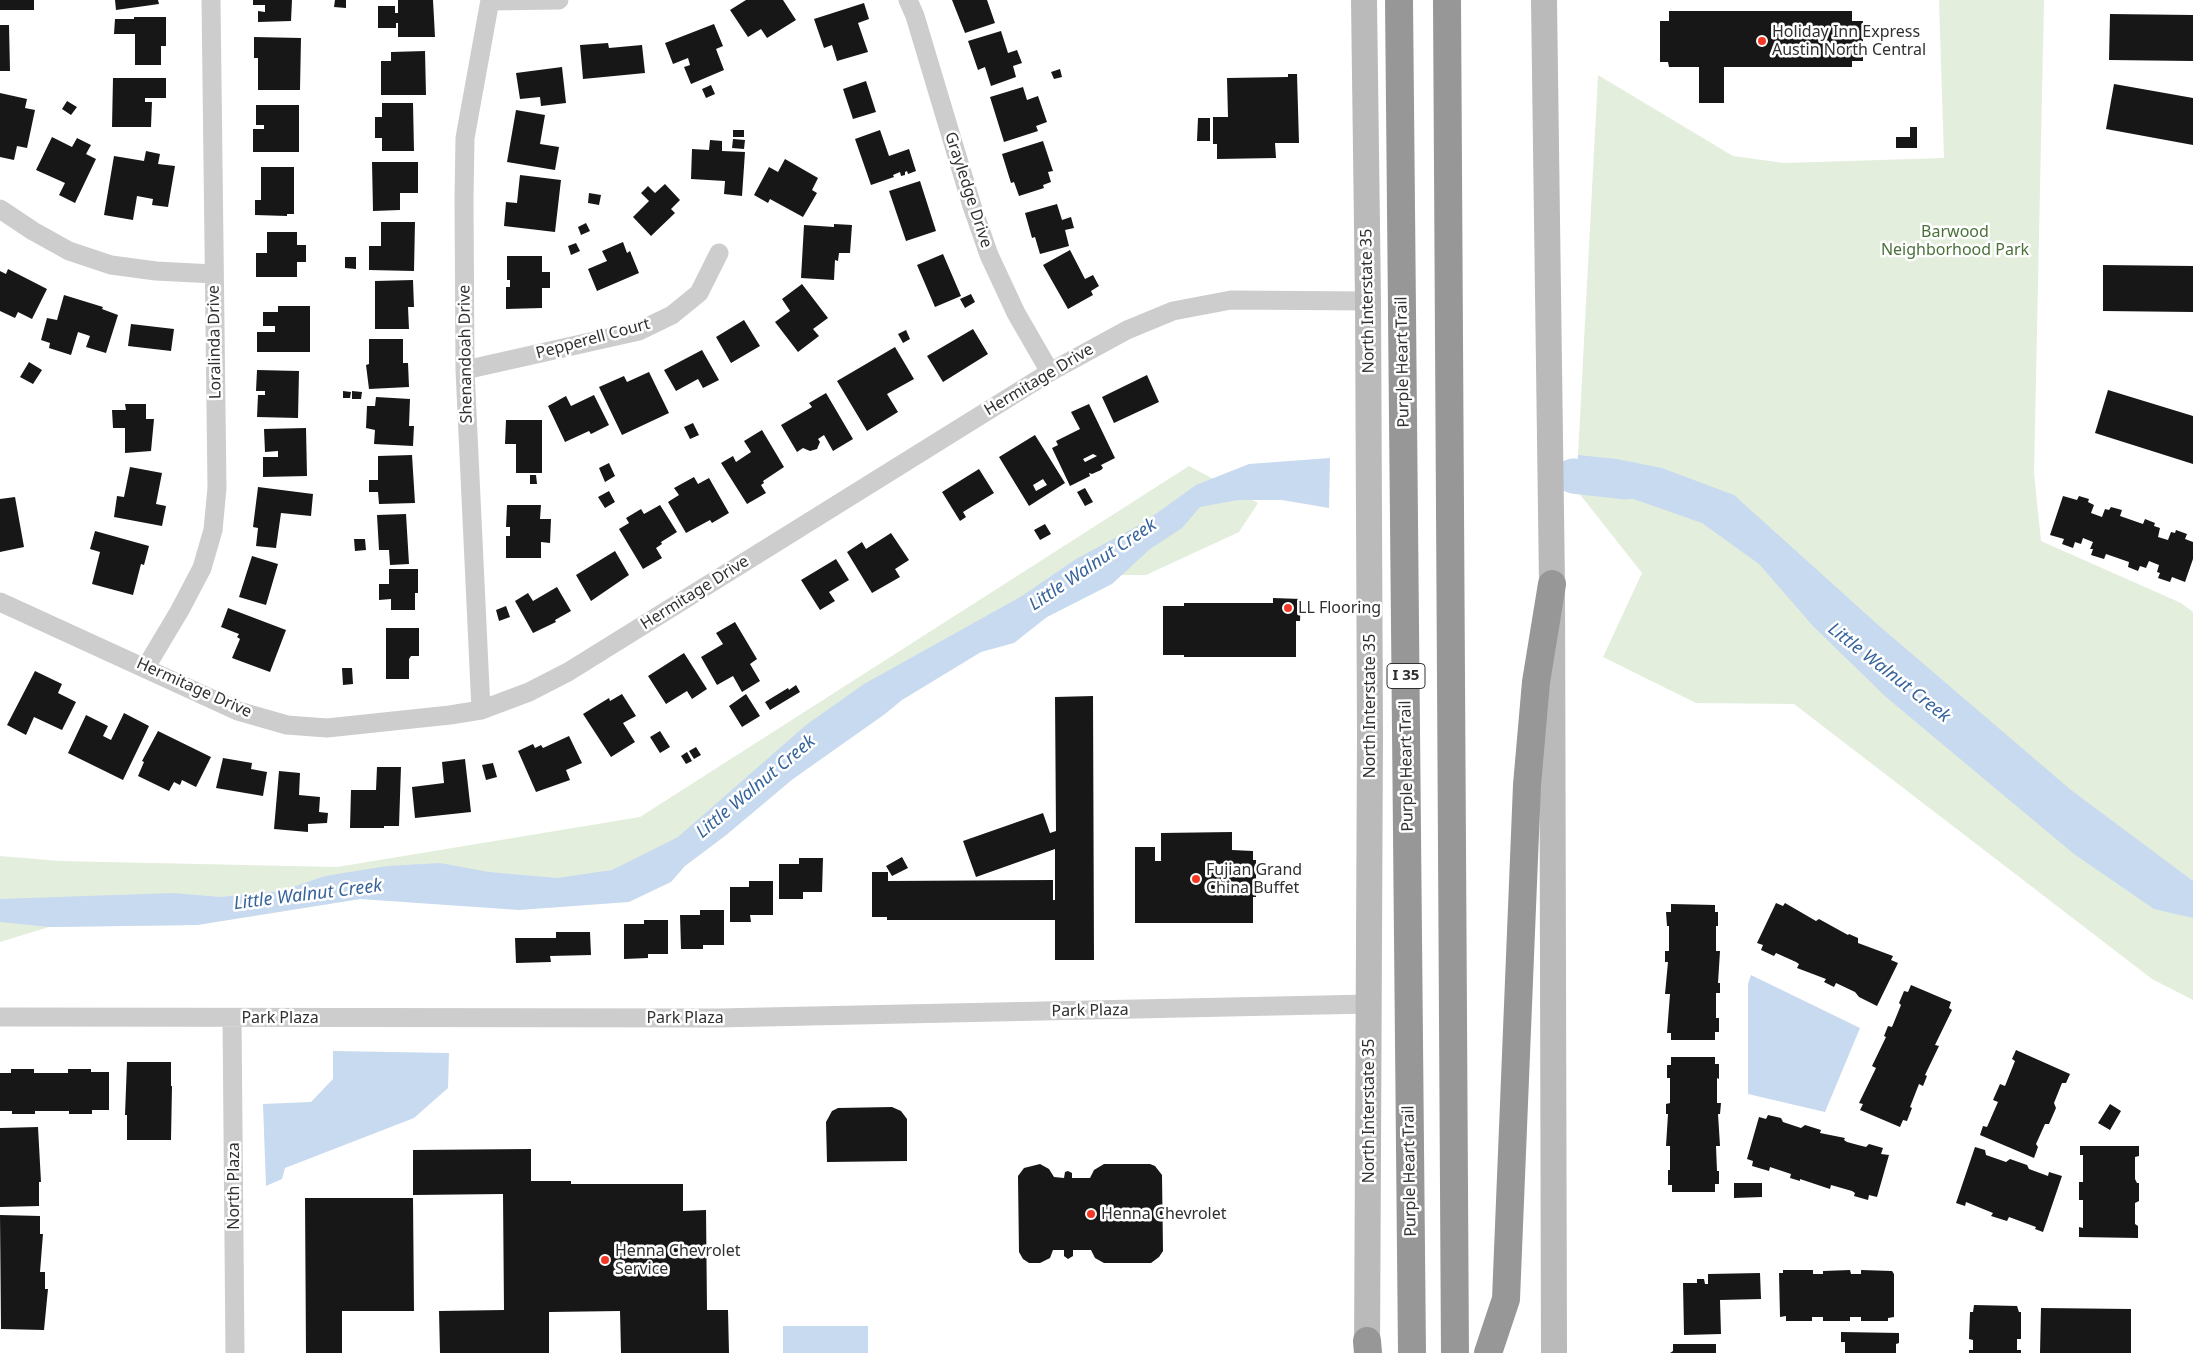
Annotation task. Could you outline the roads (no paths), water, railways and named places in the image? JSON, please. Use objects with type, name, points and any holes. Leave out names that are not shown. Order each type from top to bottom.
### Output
[{"type":"highway","name":"Purple Heart Trail","points":[[1399,0],[1412,1353]]},
{"type":"highway","points":[[1448,0],[1455,1353]]},
{"type":"highway","points":[[1488,1353],[1506,1299],[1527,785],[1536,682],[1552,584]]},
{"type":"main road","name":"North Interstate 35","points":[[1364,0],[1368,301],[1368,1349]]},
{"type":"main road","points":[[1544,0],[1552,584],[1554,1353]]},
{"type":"street","name":"Loralinda Drive","points":[[146,667],[180,610],[202,568],[213,530],[217,488],[211,0]]},
{"type":"street","points":[[490,1],[559,0]]},
{"type":"street","name":"Grayledge Drive","points":[[908,0],[915,16],[972,206],[989,255],[1016,313],[1050,372]]},
{"type":"street","name":"Shenandoah Drive","points":[[481,710],[465,370],[465,138],[490,1]]},
{"type":"street","points":[[0,209],[33,231],[69,251],[111,265],[156,271],[214,274]]},
{"type":"street","name":"Pepperell Court","points":[[465,370],[639,330],[672,315],[699,293],[719,253]]},
{"type":"street","name":"Hermitage Drive","points":[[0,602],[146,667],[238,711],[287,725],[327,728],[481,710],[528,692],[568,672],[1050,372],[1127,330],[1173,311],[1231,300],[1368,301]]},
{"type":"street","name":"Park Plaza","points":[[0,1017],[718,1018],[1219,1009],[1369,1004]]},
{"type":"street","name":"North Plaza","points":[[232,1018],[235,1353]]},
{"type":"water","points":[[1578,455],[1617,459],[1662,468],[1734,495],[1877,624],[2071,790],[2193,881],[2193,918],[2154,909],[2074,854],[1886,697],[1813,626],[1759,564],[1702,523],[1625,496],[1578,492]]},
{"type":"water","points":[[1330,458],[1329,508],[1282,500],[1238,500],[1200,507],[1182,528],[1150,549],[1112,584],[1047,617],[1014,643],[981,652],[902,700],[793,779],[725,836],[685,866],[671,882],[629,902],[519,910],[360,899],[197,925],[49,927],[0,922],[0,899],[173,893],[220,897],[281,891],[325,876],[387,866],[440,863],[489,872],[557,878],[612,870],[678,837],[806,725],[864,684],[1022,596],[1076,559],[1143,523],[1196,485],[1249,464]]},
{"type":"water","points":[[1751,975],[1860,1028],[1825,1112],[1748,1094],[1748,984]]},
{"type":"water","points":[[333,1051],[449,1053],[448,1088],[414,1118],[285,1168],[282,1179],[266,1186],[263,1104],[311,1102],[333,1079]]},
{"type":"water","points":[[783,1326],[868,1326],[868,1353],[783,1353]]},
{"type":"waterway","name":"Little Walnut Creek","points":[[1573,476],[1627,482]]},
{"type":"place","name":"Holiday Inn Express Austin North Central","points":[[1762,41]]},
{"type":"place","name":"LL Flooring","points":[[1288,608]]},
{"type":"place","name":"Fujian Grand China Buffet","points":[[1196,879]]},
{"type":"place","name":"Henna Chevrolet","points":[[1091,1214]]},
{"type":"place","name":"Henna Chevrolet Service","points":[[605,1260]]},
{"type":"park label","name":"Barwood Neighborhood Park","points":[[1955,241]]}]
